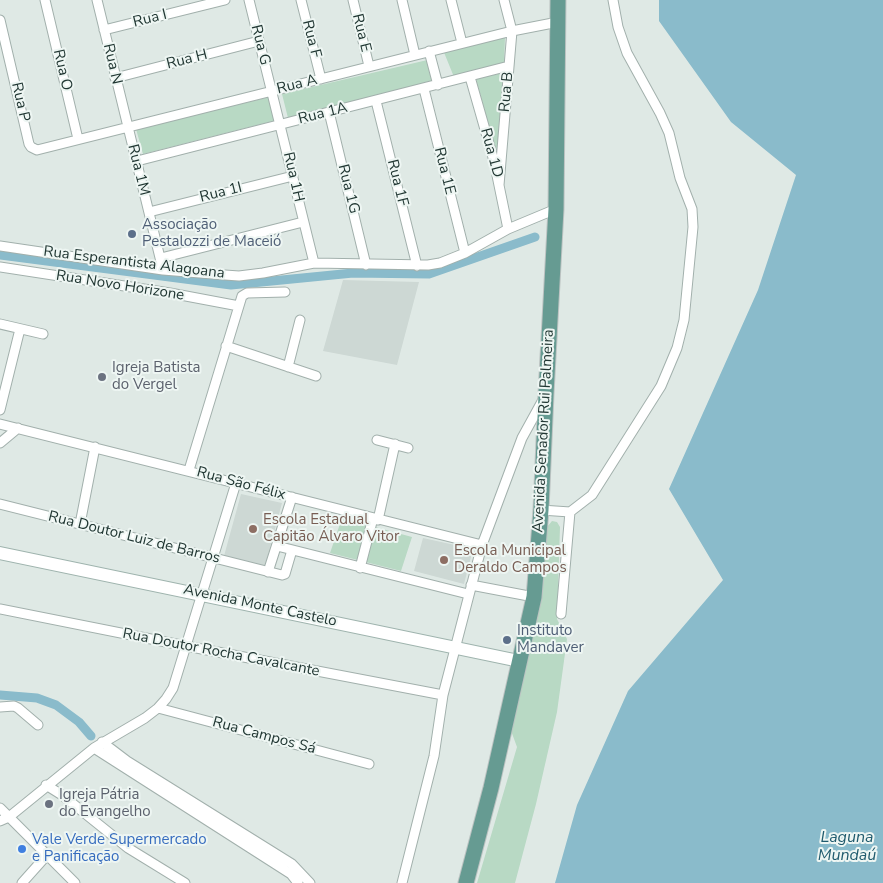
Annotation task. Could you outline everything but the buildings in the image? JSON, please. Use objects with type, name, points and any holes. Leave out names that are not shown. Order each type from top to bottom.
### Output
[{"type":"main road","name":"Avenida Senador Rui Palmeira","points":[[466,883],[491,788],[534,597],[541,510],[556,209],[558,0]]},
{"type":"street","name":"Rua O","points":[[45,0],[78,139]]},
{"type":"street","name":"Rua N","points":[[97,0],[128,128]]},
{"type":"street","name":"Rua I","points":[[104,30],[225,0]]},
{"type":"street","name":"Rua G","points":[[249,0],[272,91]]},
{"type":"street","name":"Rua F","points":[[302,0],[321,79]]},
{"type":"street","name":"Rua E","points":[[353,0],[369,66]]},
{"type":"street","points":[[402,0],[415,55]]},
{"type":"street","points":[[451,0],[462,43]]},
{"type":"street","name":"Rua B","points":[[499,186],[512,31],[504,0]]},
{"type":"street","points":[[541,510],[570,512],[592,495],[654,398],[667,374],[677,348],[684,320],[693,227],[692,209],[678,170],[672,140],[628,53],[618,27],[613,0]]},
{"type":"street","name":"Rua P","points":[[0,20],[29,144],[37,150]]},
{"type":"street","name":"Rua A","points":[[37,150],[429,51],[558,22]]},
{"type":"street","name":"Rua H","points":[[115,78],[259,42]]},
{"type":"street","points":[[429,51],[438,85]]},
{"type":"street","name":"Rua 1A","points":[[137,161],[509,66]]},
{"type":"street","name":"Rua 1D","points":[[470,77],[499,186],[508,229]]},
{"type":"street","name":"Rua 1E","points":[[424,89],[465,253]]},
{"type":"street","name":"Rua 1H","points":[[272,91],[314,263]]},
{"type":"street","name":"Rua 1F","points":[[376,101],[417,266]]},
{"type":"street","name":"Rua 1G","points":[[329,112],[366,265]]},
{"type":"street","name":"Rua 1M","points":[[128,128],[163,270]]},
{"type":"street","name":"Rua 1I","points":[[149,212],[293,176]]},
{"type":"street","name":"Rua Esperantista Alagoana","points":[[0,246],[163,270],[225,276],[246,286],[314,263],[417,266],[440,263],[465,253],[508,229],[556,209]]},
{"type":"street","points":[[161,258],[304,222]]},
{"type":"street","name":"Rua Novo Horizone","points":[[0,266],[239,306]]},
{"type":"street","points":[[189,470],[246,286],[286,292]]},
{"type":"street","points":[[288,366],[300,320]]},
{"type":"street","points":[[0,324],[43,334]]},
{"type":"street","points":[[0,410],[20,329]]},
{"type":"street","points":[[226,346],[316,376]]},
{"type":"street","points":[[402,883],[434,756],[442,695],[482,545],[522,438],[546,394]]},
{"type":"street","name":"Rua São Félix","points":[[0,424],[482,545]]},
{"type":"street","points":[[0,443],[18,428]]},
{"type":"street","points":[[377,440],[408,448]]},
{"type":"street","points":[[360,568],[395,444]]},
{"type":"street","points":[[80,524],[95,447]]},
{"type":"street","points":[[0,823],[98,745],[145,718],[158,708],[173,688],[236,483]]},
{"type":"street","points":[[292,497],[268,572],[284,575],[292,550]]},
{"type":"street","name":"Rua Doutor Luiz de Barros","points":[[0,504],[268,572]]},
{"type":"street","points":[[561,614],[570,512]]},
{"type":"street","points":[[277,546],[468,594]]},
{"type":"street","name":"Avenida Monte Castelo","points":[[0,553],[520,661]]},
{"type":"street","points":[[471,585],[534,597]]},
{"type":"street","name":"Rua Doutor Rocha Cavalcante","points":[[0,609],[442,695]]},
{"type":"street","points":[[0,707],[14,706],[38,725]]},
{"type":"street","name":"Rua Campos Sá","points":[[158,708],[369,764]]},
{"type":"street","points":[[98,745],[127,761],[288,867],[302,874],[310,883]]},
{"type":"street","points":[[46,785],[62,795],[128,848],[185,883]]},
{"type":"street","points":[[0,808],[75,883]]},
{"type":"street","points":[[22,883],[47,855]]},
{"type":"street","points":[[288,867],[298,883]]},
{"type":"shaded area","points":[[343,280],[419,282],[397,365],[323,351]]},
{"type":"shaded area","name":"Escola Estadual Capitão Álvaro Vitor","points":[[241,494],[282,503],[265,566],[224,556]]},
{"type":"shaded area","name":"Escola Municipal Deraldo Campos","points":[[423,538],[473,549],[464,584],[414,571]]},
{"type":"green space","points":[[505,37],[504,65],[454,77],[443,50]]},
{"type":"green space","points":[[436,58],[441,80],[288,118],[282,94]]},
{"type":"green space","points":[[507,72],[498,158],[476,79]]},
{"type":"green space","points":[[270,97],[277,120],[143,154],[136,129]]},
{"type":"green space","points":[[342,518],[412,537],[401,571],[330,553]]},
{"type":"green space","points":[[552,521],[557,522],[560,527],[557,619],[567,639],[557,712],[536,804],[515,883],[477,883],[517,747],[510,728],[535,627],[547,527]]},
{"type":"water","name":"Laguna Mundaú","points":[[659,0],[883,0],[883,883],[555,883],[577,805],[628,691],[723,580],[669,489],[758,290],[796,175],[731,122],[659,21]]},
{"type":"waterway","points":[[0,255],[231,285],[353,273],[429,274],[535,237]]},
{"type":"waterway","points":[[0,695],[37,698],[56,705],[79,722],[91,736]]},
{"type":"place","name":"Associação Pestalozzi de Maceió","points":[[132,234]]},
{"type":"place","name":"Igreja Batista do Vergel","points":[[102,377]]},
{"type":"place","name":"Escola Estadual Capitão Álvaro Vitor","points":[[253,529]]},
{"type":"place","name":"Escola Municipal Deraldo Campos","points":[[444,560]]},
{"type":"place","name":"Instituto Mandaver","points":[[507,640]]},
{"type":"place","name":"Igreja Pátria do Evangelho","points":[[49,804]]},
{"type":"place","name":"Vale Verde Supermercado e Panificação","points":[[22,849]]}]
